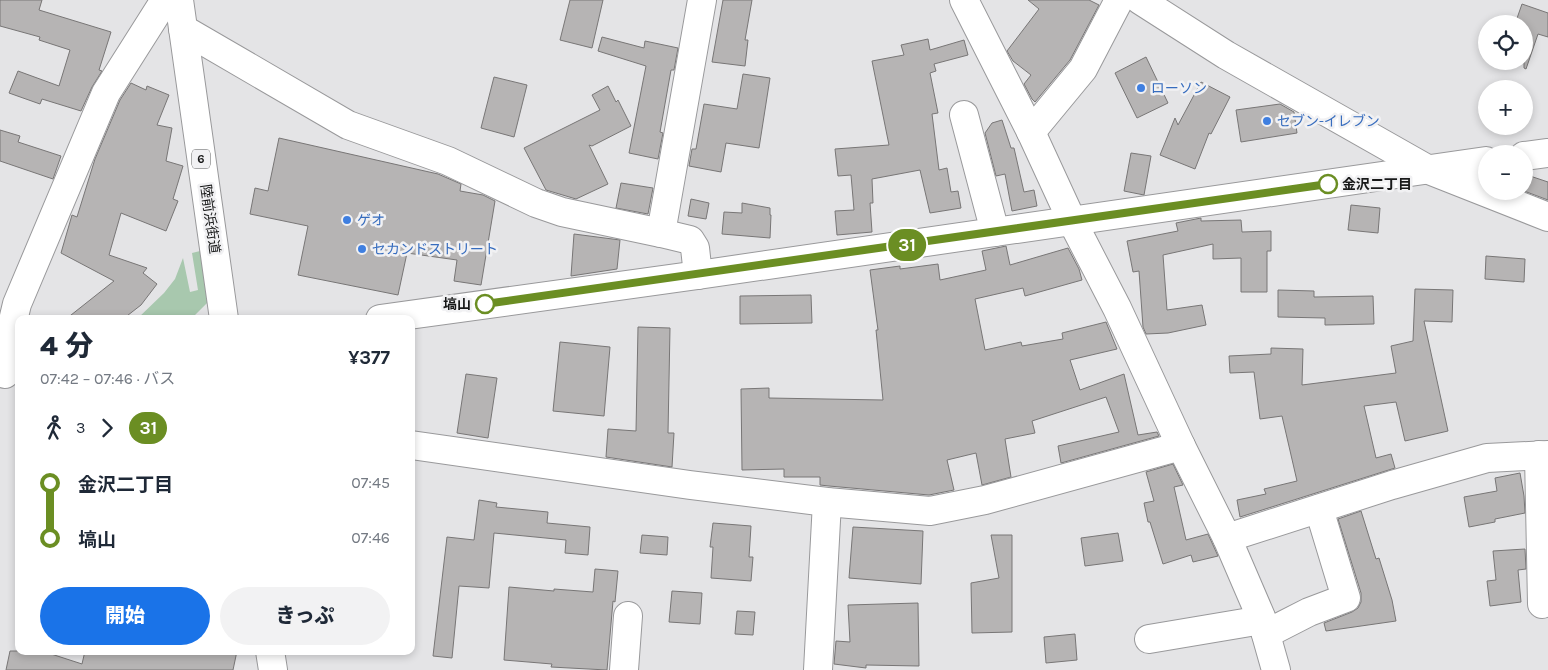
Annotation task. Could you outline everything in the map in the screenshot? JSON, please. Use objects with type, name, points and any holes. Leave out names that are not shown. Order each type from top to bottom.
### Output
[{"type":"main road","points":[[8,374],[6,350],[17,304],[106,93],[165,0]]},
{"type":"main road","name":"陸前浜街道","points":[[179,0],[223,315]]},
{"type":"main road","points":[[661,233],[702,0]]},
{"type":"main road","points":[[964,0],[1031,132],[1072,221],[1117,308],[1181,446],[1227,538],[1264,627],[1276,670]]},
{"type":"main road","points":[[1031,132],[1083,69],[1119,0]]},
{"type":"main road","points":[[1140,0],[1226,55],[1429,170],[1548,217]]},
{"type":"main road","points":[[183,29],[348,125],[448,161],[536,203],[562,212],[690,240],[695,248],[698,275]]},
{"type":"main road","points":[[964,115],[995,232]]},
{"type":"main road","points":[[1533,154],[1548,152]]},
{"type":"main road","points":[[409,315],[1478,163]]},
{"type":"main road","points":[[415,447],[827,502],[930,510],[985,500],[1181,446]]},
{"type":"main road","points":[[1227,538],[1487,458],[1544,455],[1542,604]]},
{"type":"main road","points":[[818,670],[827,502]]},
{"type":"main road","points":[[1149,639],[1264,627],[1346,598],[1318,509]]},
{"type":"main road","points":[[624,670],[628,616]]},
{"type":"main road","points":[[271,655],[273,670]]},
{"type":"green space","points":[[200,251],[208,302],[195,315],[141,315],[164,293],[175,279],[183,258],[190,292],[198,290],[192,253]]},
{"type":"building","points":[[0,0],[42,0],[39,10],[111,32],[99,70],[102,71],[81,111],[42,99],[40,104],[9,93],[18,71],[59,86],[70,50],[39,40],[40,37],[0,26]]},
{"type":"building","points":[[570,0],[603,0],[592,48],[560,40]]},
{"type":"building","points":[[723,0],[752,0],[745,40],[748,40],[745,66],[712,62]]},
{"type":"building","points":[[1028,0],[1089,0],[1099,5],[1070,60],[1035,102],[1024,84],[1031,75],[1013,61],[1007,51],[1039,9]]},
{"type":"building","points":[[1522,4],[1548,13],[1548,37],[1538,34],[1533,49],[1533,15],[1518,15]]},
{"type":"building","points":[[602,37],[644,48],[645,41],[678,48],[674,70],[671,70],[660,132],[663,133],[658,159],[629,153],[646,66],[598,51]]},
{"type":"building","points":[[928,39],[930,50],[964,40],[968,55],[934,64],[936,71],[930,73],[938,113],[932,114],[939,170],[947,168],[951,192],[958,191],[961,208],[930,213],[920,170],[872,179],[873,203],[870,203],[872,232],[837,235],[835,211],[854,210],[851,175],[838,176],[835,149],[889,145],[872,61],[904,55],[901,45]]},
{"type":"building","name":"ローソン","points":[[1146,57],[1168,103],[1137,118],[1115,73]]},
{"type":"building","points":[[743,74],[770,78],[759,148],[726,143],[721,172],[689,166],[692,149],[696,149],[704,104],[737,109]]},
{"type":"building","points":[[494,77],[527,85],[514,137],[481,128]]},
{"type":"building","points":[[1201,82],[1230,97],[1211,134],[1209,133],[1195,169],[1160,155],[1175,118],[1178,125]]},
{"type":"building","points":[[131,83],[146,90],[147,86],[169,95],[157,125],[172,128],[166,161],[183,166],[173,199],[178,201],[166,231],[121,213],[109,255],[147,268],[143,273],[157,284],[141,305],[128,315],[71,315],[114,281],[61,253],[72,215],[77,217],[95,159],[120,100]]},
{"type":"building","points":[[608,86],[616,102],[618,100],[631,126],[592,146],[589,145],[608,184],[576,199],[546,190],[524,148],[600,110],[592,95]]},
{"type":"building","name":"セブン-イレブン","points":[[1280,104],[1294,112],[1297,133],[1241,142],[1236,110]]},
{"type":"building","points":[[1002,120],[1011,148],[1014,148],[1024,192],[1034,190],[1037,206],[1012,211],[1005,174],[996,176],[985,133],[992,123]]},
{"type":"building","points":[[0,130],[20,136],[18,142],[61,156],[53,179],[0,161]]},
{"type":"building","name":"ゲオ","points":[[279,138],[438,174],[461,184],[460,191],[483,195],[495,201],[481,285],[454,281],[457,260],[407,253],[398,295],[298,275],[308,226],[250,214],[255,188],[268,191]]},
{"type":"building","points":[[1131,153],[1151,156],[1144,195],[1124,191]]},
{"type":"building","points":[[1533,177],[1548,182],[1548,200],[1533,194]]},
{"type":"building","points":[[621,183],[653,188],[648,214],[616,208]]},
{"type":"building","points":[[691,199],[709,203],[706,219],[688,216]]},
{"type":"building","points":[[742,203],[770,208],[770,238],[722,234],[724,212],[742,213]]},
{"type":"building","points":[[1351,205],[1380,208],[1378,233],[1348,230]]},
{"type":"building","points":[[1201,218],[1201,221],[1241,220],[1242,232],[1271,231],[1271,251],[1267,251],[1267,292],[1241,292],[1241,258],[1213,259],[1213,244],[1163,255],[1167,310],[1202,305],[1206,325],[1168,333],[1146,334],[1143,327],[1139,271],[1133,272],[1127,241],[1178,231],[1176,223]]},
{"type":"building","points":[[574,234],[620,240],[617,269],[571,276]]},
{"type":"building","points":[[1006,246],[1010,265],[1068,248],[1079,269],[1082,280],[1025,296],[1023,288],[975,299],[985,350],[1021,342],[1022,346],[1063,339],[1062,333],[1106,322],[1117,349],[1070,360],[1080,390],[1124,374],[1138,435],[1157,432],[1159,436],[1061,463],[1058,446],[1119,432],[1106,397],[1032,421],[1035,433],[1005,439],[1011,477],[982,485],[976,453],[947,460],[954,490],[929,495],[820,485],[820,477],[784,477],[784,469],[742,470],[741,389],[769,388],[769,398],[883,400],[876,330],[878,330],[870,270],[900,266],[900,269],[938,264],[940,280],[986,270],[982,251]]},
{"type":"building","points":[[1486,256],[1525,259],[1524,282],[1485,279]]},
{"type":"building","points":[[1415,289],[1453,290],[1452,322],[1424,321],[1448,431],[1405,441],[1396,402],[1364,406],[1376,458],[1391,454],[1395,468],[1240,517],[1237,500],[1266,494],[1264,489],[1297,481],[1282,416],[1260,419],[1254,372],[1230,373],[1229,356],[1271,354],[1271,348],[1303,349],[1302,385],[1396,373],[1391,346],[1413,341]]},
{"type":"building","points":[[1278,290],[1314,291],[1314,297],[1373,296],[1374,324],[1325,325],[1325,318],[1278,317]]},
{"type":"building","points":[[811,295],[812,323],[740,324],[740,296]]},
{"type":"building","points":[[638,327],[670,328],[668,433],[674,433],[672,467],[606,457],[608,429],[636,431]]},
{"type":"building","points":[[560,342],[610,347],[604,416],[553,411]]},
{"type":"building","points":[[466,374],[497,378],[488,438],[457,433]]},
{"type":"building","points":[[1173,464],[1183,485],[1174,487],[1186,540],[1208,534],[1218,556],[1193,562],[1191,555],[1163,564],[1150,522],[1148,522],[1144,503],[1154,501],[1146,472]]},
{"type":"building","points":[[1520,473],[1525,513],[1469,527],[1464,497],[1497,491],[1495,478]]},
{"type":"building","points":[[479,500],[497,503],[496,507],[548,512],[547,523],[590,527],[588,555],[565,553],[566,540],[494,533],[489,588],[459,586],[452,658],[433,656],[447,537],[474,540]]},
{"type":"building","points":[[1361,511],[1376,559],[1379,558],[1392,600],[1396,621],[1326,631],[1324,623],[1352,612],[1358,608],[1361,602],[1361,593],[1338,519]]},
{"type":"building","points":[[713,523],[751,526],[749,557],[753,557],[751,581],[711,578],[713,547],[710,547]]},
{"type":"building","points":[[853,527],[923,531],[921,584],[849,578]]},
{"type":"building","points":[[1118,533],[1123,561],[1085,566],[1081,538]]},
{"type":"building","points":[[642,535],[668,537],[667,555],[640,553]]},
{"type":"building","points":[[991,535],[1012,535],[1012,632],[972,633],[971,583],[999,578]]},
{"type":"building","points":[[1525,549],[1526,569],[1518,570],[1521,602],[1490,606],[1487,581],[1496,580],[1493,551]]},
{"type":"building","points":[[595,569],[618,571],[615,602],[613,601],[607,670],[551,667],[552,664],[504,660],[509,587],[593,592]]},
{"type":"building","points":[[672,591],[702,593],[700,624],[669,622]]},
{"type":"building","points":[[918,603],[919,666],[866,665],[866,668],[834,664],[836,641],[850,642],[848,605]]},
{"type":"building","points":[[737,611],[755,612],[753,635],[735,634]]},
{"type":"building","points":[[1075,634],[1077,660],[1046,663],[1044,637]]},
{"type":"building","points":[[10,651],[15,651],[15,655],[54,655],[82,664],[84,655],[236,655],[233,670],[6,670]]},
{"type":"bus line","name":"31","points":[[485,304],[1328,184]]},
{"type":"place","name":"ローソン","points":[[1141,88]]},
{"type":"place","name":"セブン-イレブン","points":[[1267,121]]},
{"type":"place","name":"金沢二丁目","points":[[1328,184]]},
{"type":"place","name":"ゲオ","points":[[347,220]]},
{"type":"place","name":"セカンドストリート","points":[[362,249]]},
{"type":"place","name":"塙山","points":[[485,304]]}]
